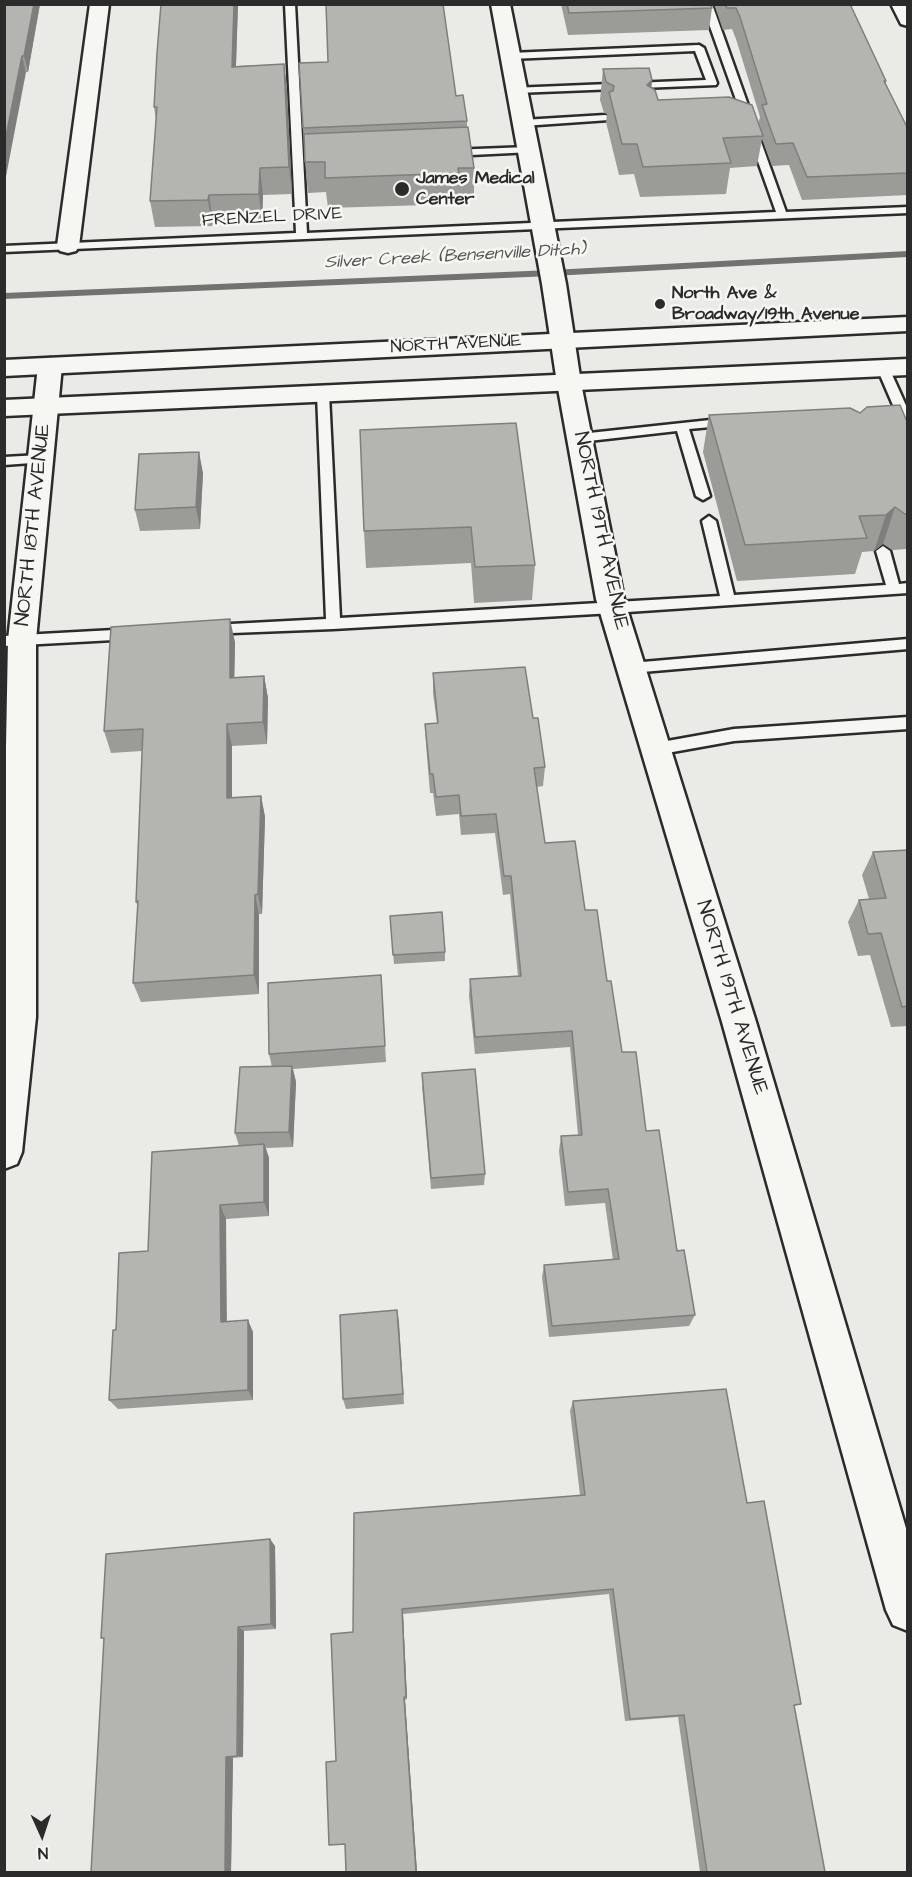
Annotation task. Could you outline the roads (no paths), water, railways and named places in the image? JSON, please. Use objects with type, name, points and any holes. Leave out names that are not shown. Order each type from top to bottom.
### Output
[{"type":"street","points":[[68,246],[100,4]]},
{"type":"street","name":"NORTH 19TH AVENUE","points":[[500,4],[613,609],[746,1045],[908,1610]]},
{"type":"street","points":[[900,4],[908,20]]},
{"type":"street","name":"NORTH AVENUE","points":[[4,368],[908,324]]},
{"type":"street","name":"NORTH 18TH AVENUE","points":[[4,1152],[19,1017],[13,640],[40,459],[50,366]]},
{"type":"street","points":[[4,408],[908,367]]},
{"type":"lane","points":[[291,4],[304,159],[302,235]]},
{"type":"lane","points":[[707,4],[747,130],[782,215]]},
{"type":"lane","points":[[510,56],[699,48],[713,88],[516,90]]},
{"type":"lane","points":[[523,123],[605,118]]},
{"type":"lane","points":[[438,153],[528,150]]},
{"type":"lane","name":"FRENZEL DRIVE","points":[[4,249],[908,210]]},
{"type":"lane","points":[[883,368],[894,407],[908,426]]},
{"type":"lane","points":[[323,394],[333,624]]},
{"type":"lane","points":[[580,438],[742,421]]},
{"type":"lane","points":[[682,426],[703,496]]},
{"type":"lane","points":[[4,461],[40,459]]},
{"type":"lane","points":[[709,521],[728,600]]},
{"type":"lane","points":[[202,631],[613,609],[901,588],[883,551]]},
{"type":"lane","points":[[13,640],[142,634]]},
{"type":"lane","points":[[631,668],[908,644]]},
{"type":"lane","points":[[656,749],[734,735],[908,723]]},
{"type":"waterway","name":"Silver Creek (Bensenville Ditch)","points":[[4,296],[552,273],[908,254]]},
{"type":"place","name":"James Medical Center","points":[[402,189]]},
{"type":"place","name":"North Ave & Broadway/19th Avenue","points":[[660,304]]}]
